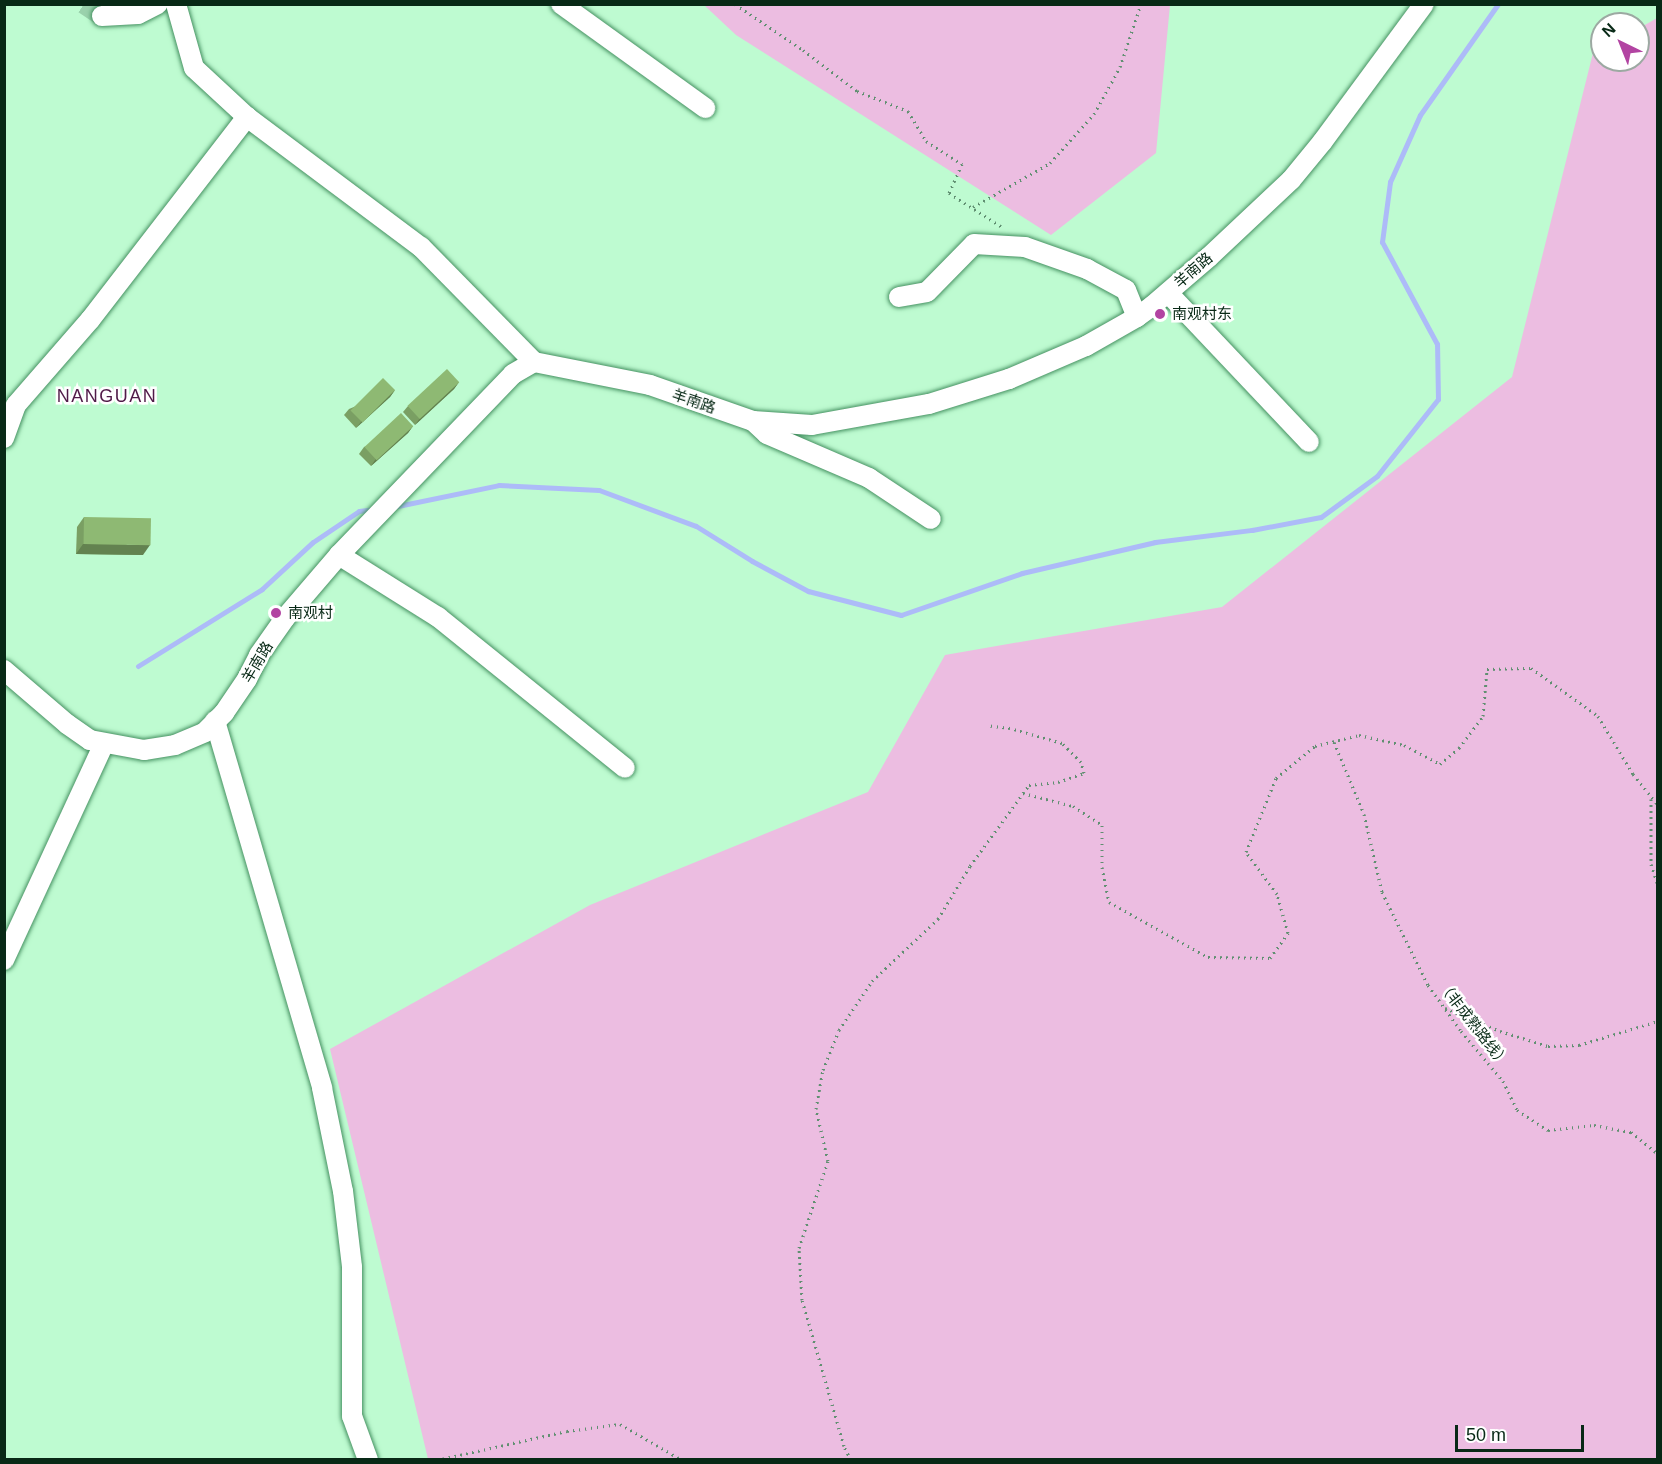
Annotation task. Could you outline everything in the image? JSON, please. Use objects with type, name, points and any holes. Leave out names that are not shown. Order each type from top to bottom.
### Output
[{"type":"street","points":[[102,16],[138,14],[158,4]]},
{"type":"street","points":[[176,4],[194,68],[248,117],[421,247],[534,362]]},
{"type":"street","points":[[561,4],[705,108]]},
{"type":"street","name":"羊南路","points":[[4,670],[67,724],[90,740],[144,750],[176,746],[205,732],[247,679],[259,655],[285,618],[339,555],[513,374],[534,362],[650,385],[753,421],[812,425],[929,404],[1009,379],[1086,346],[1137,318],[1168,293],[1291,180],[1323,141],[1424,4]]},
{"type":"street","points":[[4,438],[16,405],[90,320],[248,117]]},
{"type":"street","points":[[899,297],[927,292],[974,244],[1025,247],[1087,269],[1126,290],[1137,318]]},
{"type":"street","points":[[1168,293],[1309,442]]},
{"type":"street","points":[[753,421],[767,434],[869,478],[931,519]]},
{"type":"street","points":[[339,555],[438,617],[625,768]]},
{"type":"street","points":[[215,722],[322,1088],[343,1191],[352,1267],[352,1416],[368,1460]]},
{"type":"street","points":[[4,960],[41,886],[104,744]]},
{"type":"path","points":[[735,4],[803,50],[857,91],[908,111],[926,141],[962,164],[949,193],[998,224],[1025,247]]},
{"type":"path","points":[[972,207],[1050,164],[1095,114],[1120,67],[1141,4]]},
{"type":"path","points":[[1023,793],[1074,806],[1101,825],[1102,867],[1109,902],[1208,957],[1270,958],[1288,933],[1276,894],[1246,852],[1276,778],[1315,746],[1359,735],[1404,745],[1440,764],[1459,748],[1483,716],[1487,669],[1531,668],[1598,716],[1651,799],[1658,805]]},
{"type":"path","points":[[851,1460],[844,1446],[802,1300],[799,1248],[828,1161],[816,1109],[823,1070],[839,1030],[872,981],[938,919],[970,866],[1029,785],[1058,782],[1084,773],[1081,762],[1062,743],[1010,728],[986,725]]},
{"type":"path","name":"（非成熟路线）","points":[[1334,741],[1364,814],[1382,892],[1428,984],[1503,1081],[1517,1110],[1548,1130],[1594,1125],[1631,1132],[1658,1154]]},
{"type":"path","points":[[1651,799],[1651,864],[1658,886]]},
{"type":"path","points":[[1444,1007],[1500,1031],[1548,1046],[1579,1045],[1658,1022]]},
{"type":"path","points":[[437,1460],[567,1431],[620,1424],[682,1460]]},
{"type":"shaded area","points":[[704,5],[1170,5],[1156,153],[1051,235],[736,35]]},
{"type":"shaded area","points":[[1657,18],[1657,1459],[428,1459],[330,1049],[590,905],[868,792],[945,655],[1222,607],[1512,377],[1590,65],[1590,72],[1650,72],[1650,22]]},
{"type":"building","points":[[447,369],[459,382],[420,419],[408,406]]},
{"type":"building","points":[[383,378],[395,390],[362,423],[350,411]]},
{"type":"building","points":[[401,413],[413,426],[377,460],[364,447]]},
{"type":"building","points":[[84,517],[151,518],[151,545],[84,544]]},
{"type":"waterway","points":[[393,507],[499,485],[599,490],[696,526],[752,561],[808,591],[901,615],[1022,573],[1155,542],[1252,530],[1321,517],[1377,476],[1438,399],[1437,344],[1382,242],[1390,182],[1420,115],[1498,4]]},
{"type":"waterway","points":[[138,666],[262,589],[313,542],[359,511],[375,509]]},
{"type":"tunnel","points":[[84,4],[102,16]]},
{"type":"place","name":"南观村东","points":[[1160,314]]},
{"type":"place","name":"南观村","points":[[276,613]]},
{"type":"district","name":"NANGUAN","points":[[107,396]]}]
